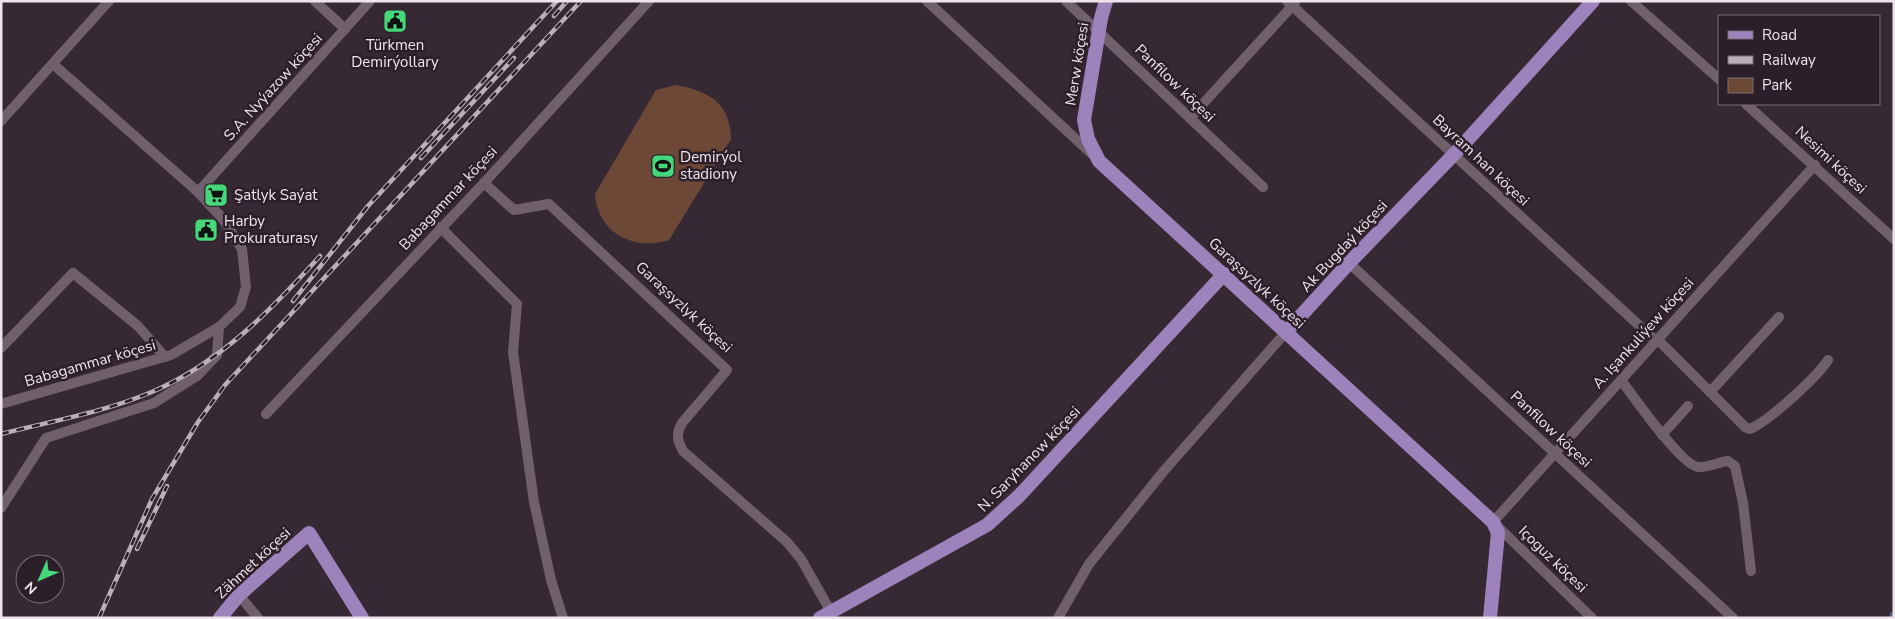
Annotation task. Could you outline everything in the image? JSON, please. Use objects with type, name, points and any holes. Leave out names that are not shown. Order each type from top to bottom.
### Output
[{"type":"main road","name":"Merw köçesi","points":[[1099,161],[1088,139],[1084,120],[1101,18],[1106,1]]},
{"type":"main road","name":"Ak Bugdaý köçesi","points":[[1286,332],[1348,263],[1453,155],[1593,1]]},
{"type":"main road","name":"Garaşsyzlyk köçesi","points":[[1099,161],[1493,522]]},
{"type":"main road","name":"N. Saryhanow köçesi","points":[[825,615],[987,525],[1019,496],[1224,274]]},
{"type":"main road","points":[[1490,618],[1498,533],[1493,522]]},
{"type":"main road","name":"Zähmet köçesi","points":[[220,618],[239,595],[308,533],[362,618]]},
{"type":"street","points":[[1,121],[109,1]]},
{"type":"street","points":[[315,1],[345,29]]},
{"type":"street","name":"S.A. Nyýazow köçesi","points":[[198,192],[370,1]]},
{"type":"street","name":"Babagammar köçesi","points":[[266,414],[440,227],[484,183],[649,1]]},
{"type":"street","name":"Garaşsyzlyk köçesi","points":[[927,1],[1099,161]]},
{"type":"street","name":"Panfilow köçesi","points":[[1066,1],[1263,187]]},
{"type":"street","points":[[1631,1],[1718,78]]},
{"type":"street","points":[[1190,118],[1292,3]]},
{"type":"street","name":"Bayram han köçesi","points":[[1292,3],[1453,155],[1657,340],[1750,428],[1759,424],[1797,392],[1828,360]]},
{"type":"street","points":[[53,64],[198,192]]},
{"type":"street","name":"Nesimi köçesi","points":[[1747,105],[1894,239]]},
{"type":"street","name":"A. Işankuliýew köçesi","points":[[1493,522],[1815,165]]},
{"type":"street","name":"Garaşsyzlyk köçesi","points":[[484,183],[514,210],[549,204],[727,370],[682,423],[677,432],[678,441],[683,451],[787,542],[801,559],[825,615]]},
{"type":"street","name":"Babagammar köçesi","points":[[1,404],[165,357],[219,327],[240,307],[246,286],[242,249],[223,219],[198,192]]},
{"type":"street","points":[[440,227],[517,304],[514,352],[534,502],[550,580],[563,618]]},
{"type":"street","name":"Panfilow köçesi","points":[[1348,263],[1733,618]]},
{"type":"street","points":[[1,348],[73,273],[138,326],[165,357]]},
{"type":"street","points":[[1710,392],[1779,318]]},
{"type":"street","points":[[1,508],[46,438],[154,403],[197,376],[217,355],[219,327]]},
{"type":"street","name":"Ak Bugdaý köçesi","points":[[1058,618],[1089,564],[1163,472],[1286,332]]},
{"type":"street","points":[[1621,380],[1662,435],[1695,467],[1728,461],[1735,466],[1743,503],[1751,571]]},
{"type":"street","points":[[1662,435],[1688,406]]},
{"type":"street","name":"Içoguz köçesi","points":[[1493,522],[1592,618]]},
{"type":"street","points":[[239,595],[258,618]]},
{"type":"green space","name":"Demirýol stadiony","points":[[676,85],[708,95],[716,101],[727,116],[731,139],[669,240],[656,243],[631,241],[620,236],[603,220],[595,194],[656,90]]},
{"type":"railway","points":[[293,301],[368,206],[557,1]]},
{"type":"railway","points":[[554,16],[567,1]]},
{"type":"railway","points":[[99,618],[152,499],[198,422],[225,385],[581,1]]},
{"type":"railway","points":[[421,158],[514,58]]},
{"type":"railway","points":[[1,434],[117,405],[154,391],[178,379],[223,350],[244,332],[320,256]]},
{"type":"railway","points":[[137,549],[167,486]]},
{"type":"place","name":"Türkmen Demirýollary","points":[[395,21]]},
{"type":"place","name":"Demirýol stadiony","points":[[663,166]]},
{"type":"place","name":"Şatlyk Saýat","points":[[216,195]]},
{"type":"place","name":"Harby Prokuraturasy","points":[[206,230]]}]
